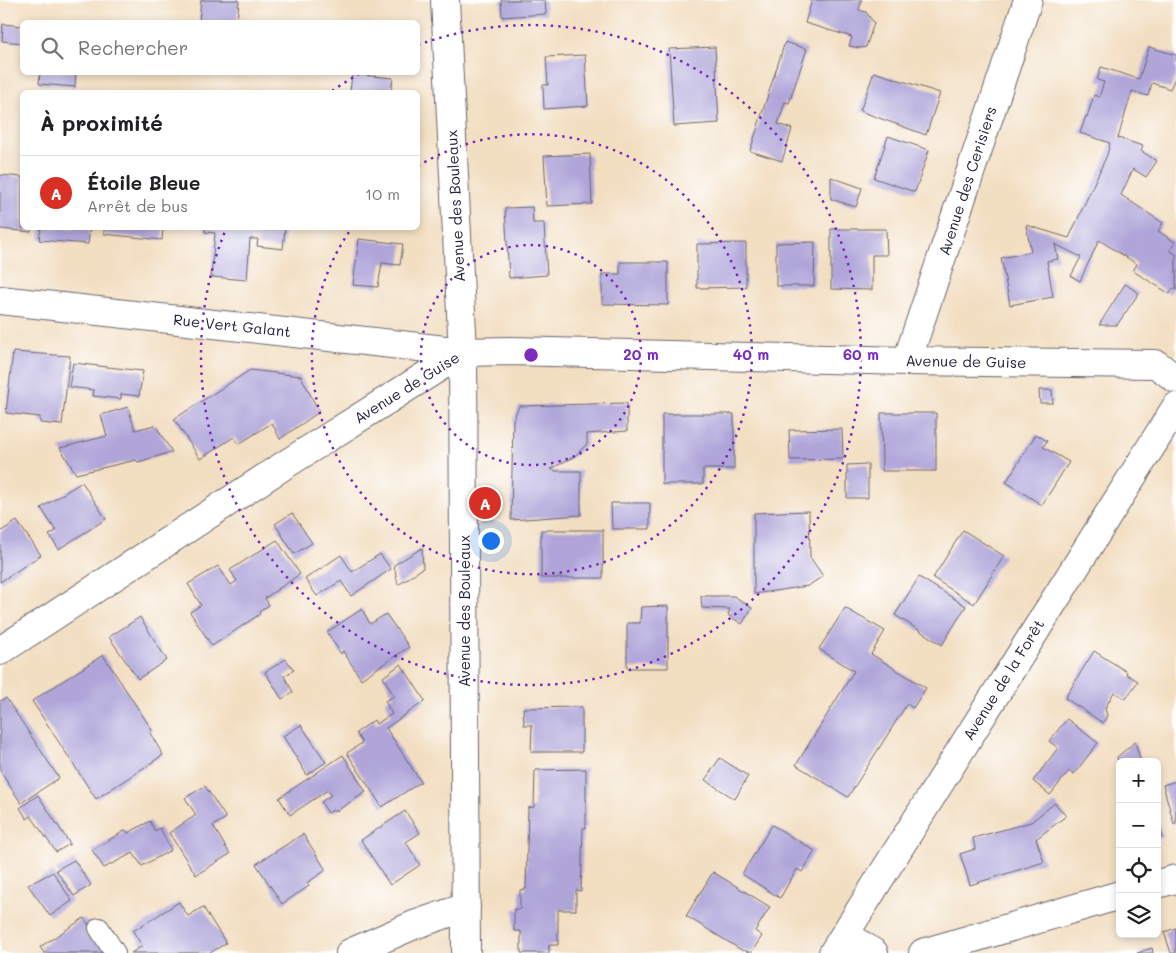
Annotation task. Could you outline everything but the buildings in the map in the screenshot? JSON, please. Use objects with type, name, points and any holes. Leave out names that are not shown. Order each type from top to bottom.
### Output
[{"type":"street","name":"Avenue des Bouleaux","points":[[445,0],[463,352],[466,953]]},
{"type":"street","name":"Avenue des Cerisiers","points":[[908,361],[1028,0]]},
{"type":"street","name":"Rue Vert Galant","points":[[0,300],[463,352]]},
{"type":"street","name":"Avenue de Guise","points":[[0,651],[275,471],[463,352],[510,351],[908,361],[1156,364],[1176,379]]},
{"type":"street","name":"Avenue de la Forêt","points":[[839,943],[1176,407]]},
{"type":"street","points":[[1161,883],[1176,879]]},
{"type":"street","points":[[923,953],[1116,896]]},
{"type":"street","points":[[350,953],[414,925],[466,906]]},
{"type":"street","points":[[839,943],[874,953]]},
{"type":"lane","points":[[99,928],[115,953]]},
{"type":"place","name":"Étoile Bleue","points":[[485,503]]}]
